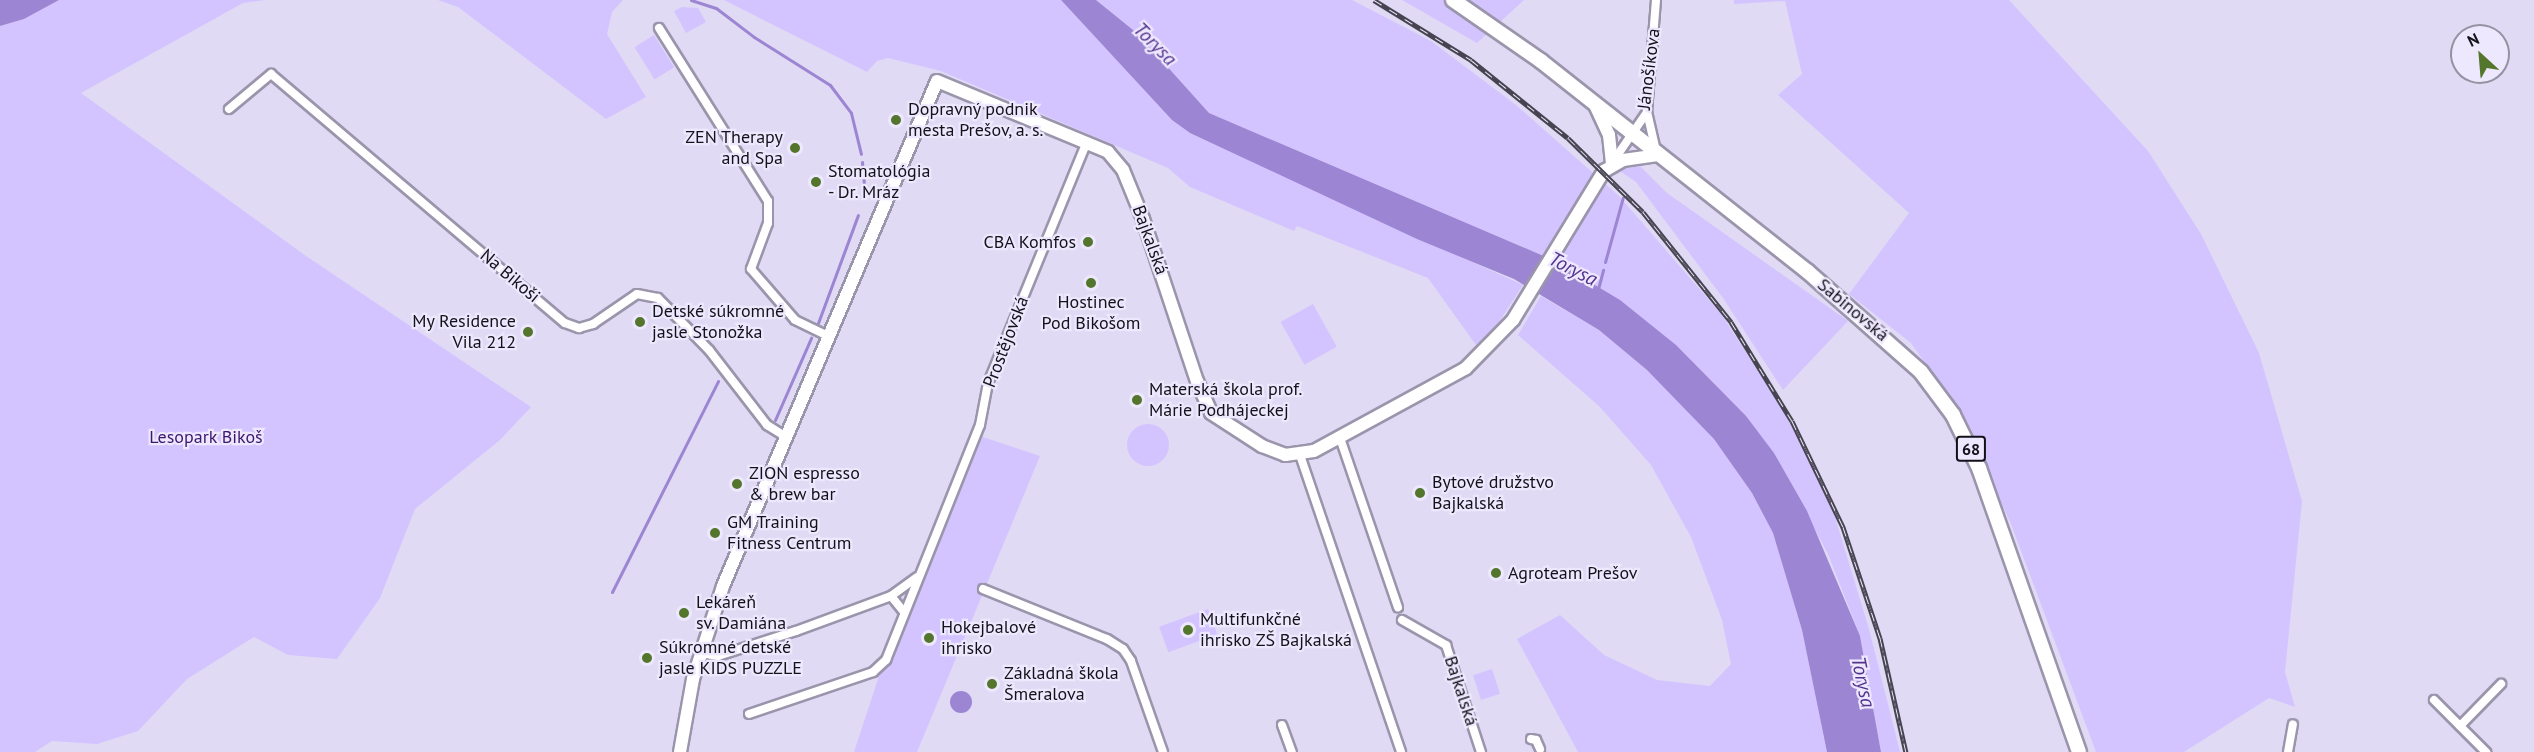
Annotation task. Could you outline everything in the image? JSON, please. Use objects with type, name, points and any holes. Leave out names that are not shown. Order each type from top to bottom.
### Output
[{"type":"main road","name":"Sabinovská","points":[[1453,0],[1595,104],[1870,324],[1907,357],[1941,398],[1983,478],[2079,752]]},
{"type":"street","name":"Jánošíkova","points":[[1631,134],[1647,112],[1656,0]]},
{"type":"street","points":[[659,28],[768,201],[768,223],[751,269],[795,320],[828,336],[723,586],[701,653],[680,752]]},
{"type":"street","name":"Na Bikoši","points":[[229,109],[272,74],[565,323],[579,328],[593,324],[636,294],[658,298],[709,350],[767,425],[786,437]]},
{"type":"street","name":"Bajkalská","points":[[828,336],[937,81],[1108,152],[1123,170],[1211,413],[1262,446],[1300,455]]},
{"type":"street","points":[[1595,104],[1609,135],[1612,164]]},
{"type":"street","points":[[1612,164],[1658,154],[1647,112]]},
{"type":"street","points":[[1401,752],[1300,455],[1340,438],[1466,368],[1505,331],[1631,134]]},
{"type":"street","name":"Prostějovská","points":[[749,714],[873,672],[886,660],[980,425],[988,383],[1088,142]]},
{"type":"street","points":[[1340,438],[1398,607]]},
{"type":"street","points":[[701,653],[718,656],[891,596],[918,577]]},
{"type":"street","points":[[983,589],[1107,639],[1123,649],[1131,661],[1163,752]]},
{"type":"street","points":[[891,596],[904,612]]},
{"type":"street","name":"Bajkalská","points":[[1402,620],[1439,638],[1446,645],[1481,752]]},
{"type":"street","points":[[2460,726],[2501,684]]},
{"type":"street","points":[[2434,700],[2486,752]]},
{"type":"street","points":[[2288,752],[2293,724]]},
{"type":"street","points":[[1282,725],[1292,752]]},
{"type":"street","points":[[1531,739],[1536,740],[1540,749]]},
{"type":"green space","name":"Lesopark Bikoš","points":[[59,0],[265,0],[243,3],[81,93],[306,256],[531,407],[500,440],[415,509],[380,598],[337,659],[288,655],[254,637],[187,679],[138,731],[97,744],[52,741],[35,752],[0,752],[0,26],[24,19]]},
{"type":"green space","points":[[438,0],[623,0],[612,12],[607,34],[646,97],[606,119],[458,7]]},
{"type":"green space","points":[[724,0],[1061,0],[1172,120],[1190,133],[1523,285],[1499,322],[1476,345],[1428,278],[1297,226],[1294,231],[1190,187],[1168,168],[941,71],[888,58],[877,61],[867,72]]},
{"type":"green space","points":[[1096,0],[1352,0],[1431,41],[1516,105],[1619,196],[1722,315],[1798,434],[1831,504],[1869,629],[1900,752],[1881,752],[1860,636],[1828,554],[1774,453],[1553,260],[1209,113],[1138,34]]},
{"type":"green space","points":[[1402,0],[1448,0],[1478,17],[1467,0],[1524,0],[1477,43]]},
{"type":"green space","points":[[1734,0],[2009,0],[2148,151],[2201,234],[2259,353],[2302,501],[2285,672],[2295,707],[2269,698],[2184,752],[2096,752],[2011,524],[1961,414],[1911,343],[1849,294],[1909,213],[1778,95],[1802,74],[1785,1],[1734,4]]},
{"type":"green space","points":[[682,7],[698,8],[706,22],[686,33],[674,11]]},
{"type":"green space","points":[[654,35],[674,67],[655,79],[634,47]]},
{"type":"green space","points":[[1640,166],[1667,193],[1848,321],[1783,390],[1723,298],[1636,182],[1617,169]]},
{"type":"green space","points":[[1541,296],[1599,330],[1647,370],[1714,438],[1752,493],[1773,533],[1802,630],[1827,752],[1578,752],[1517,639],[1560,615],[1604,655],[1657,680],[1710,686],[1731,664],[1722,620],[1691,537],[1651,465],[1600,407],[1518,335]]},
{"type":"green space","points":[[1313,304],[1337,347],[1304,365],[1281,322]]},
{"type":"green space","points":[[1148,424],[1163,430],[1169,445],[1163,460],[1148,466],[1133,460],[1127,445],[1133,430]]},
{"type":"green space","points":[[974,434],[1040,456],[917,752],[854,752],[880,673]]},
{"type":"green space","name":"Multifunkčné ihrisko ZŠ Bajkalská","points":[[1208,609],[1217,634],[1168,652],[1159,627]]},
{"type":"green space","points":[[1492,669],[1500,694],[1481,700],[1473,675]]},
{"type":"water","points":[[0,0],[59,0],[24,19],[0,26]]},
{"type":"water","name":"Torysa","points":[[1061,0],[1096,0],[1138,34],[1209,113],[1553,260],[1620,300],[1676,345],[1746,416],[1774,453],[1807,511],[1860,636],[1881,752],[1827,752],[1802,630],[1773,533],[1752,493],[1714,439],[1647,370],[1599,330],[1514,279],[1417,239],[1190,133],[1172,120]]},
{"type":"water","points":[[961,691],[969,694],[972,702],[969,710],[961,713],[953,710],[950,702],[953,694]]},
{"type":"waterway","points":[[691,0],[716,8],[754,37],[830,85],[851,113],[861,154]]},
{"type":"waterway","points":[[862,162],[864,183]]},
{"type":"waterway","name":"Torysa","points":[[1605,262],[1623,197]]},
{"type":"waterway","points":[[818,323],[858,215]]},
{"type":"waterway","name":"Torysa","points":[[1598,289],[1603,270]]},
{"type":"waterway","points":[[775,420],[811,338]]},
{"type":"waterway","points":[[612,592],[718,381]]},
{"type":"railway","points":[[1374,0],[1471,60],[1568,138],[1643,212],[1731,322],[1792,421],[1843,527],[1880,638],[1906,752]]},
{"type":"place","name":"Dopravný podnik mesta Prešov, a. s.","points":[[896,120]]},
{"type":"place","name":"ZEN Therapy and Spa","points":[[795,148]]},
{"type":"place","name":"Stomatológia - Dr. Mráz","points":[[816,182]]},
{"type":"place","name":"CBA Komfos","points":[[1088,242]]},
{"type":"place","name":"Hostinec Pod Bikošom","points":[[1091,283]]},
{"type":"place","name":"Detské súkromné jasle Stonožka","points":[[640,322]]},
{"type":"place","name":"My Residence Vila 212","points":[[528,332]]},
{"type":"place","name":"Materská škola prof. Márie Podhájeckej","points":[[1137,400]]},
{"type":"place","name":"ZION espresso & brew bar","points":[[737,484]]},
{"type":"place","name":"Bytové družstvo Bajkalská","points":[[1420,493]]},
{"type":"place","name":"GM Training Fitness Centrum","points":[[715,533]]},
{"type":"place","name":"Agroteam Prešov","points":[[1496,573]]},
{"type":"place","name":"Lekáreň sv. Damiána","points":[[684,613]]},
{"type":"place","name":"Multifunkčné ihrisko ZŠ Bajkalská","points":[[1188,630]]},
{"type":"place","name":"Hokejbalové ihrisko","points":[[929,638]]},
{"type":"place","name":"Súkromné detské jasle KIDS PUZZLE","points":[[647,658]]},
{"type":"place","name":"Základná škola Šmeralova","points":[[992,684]]}]
